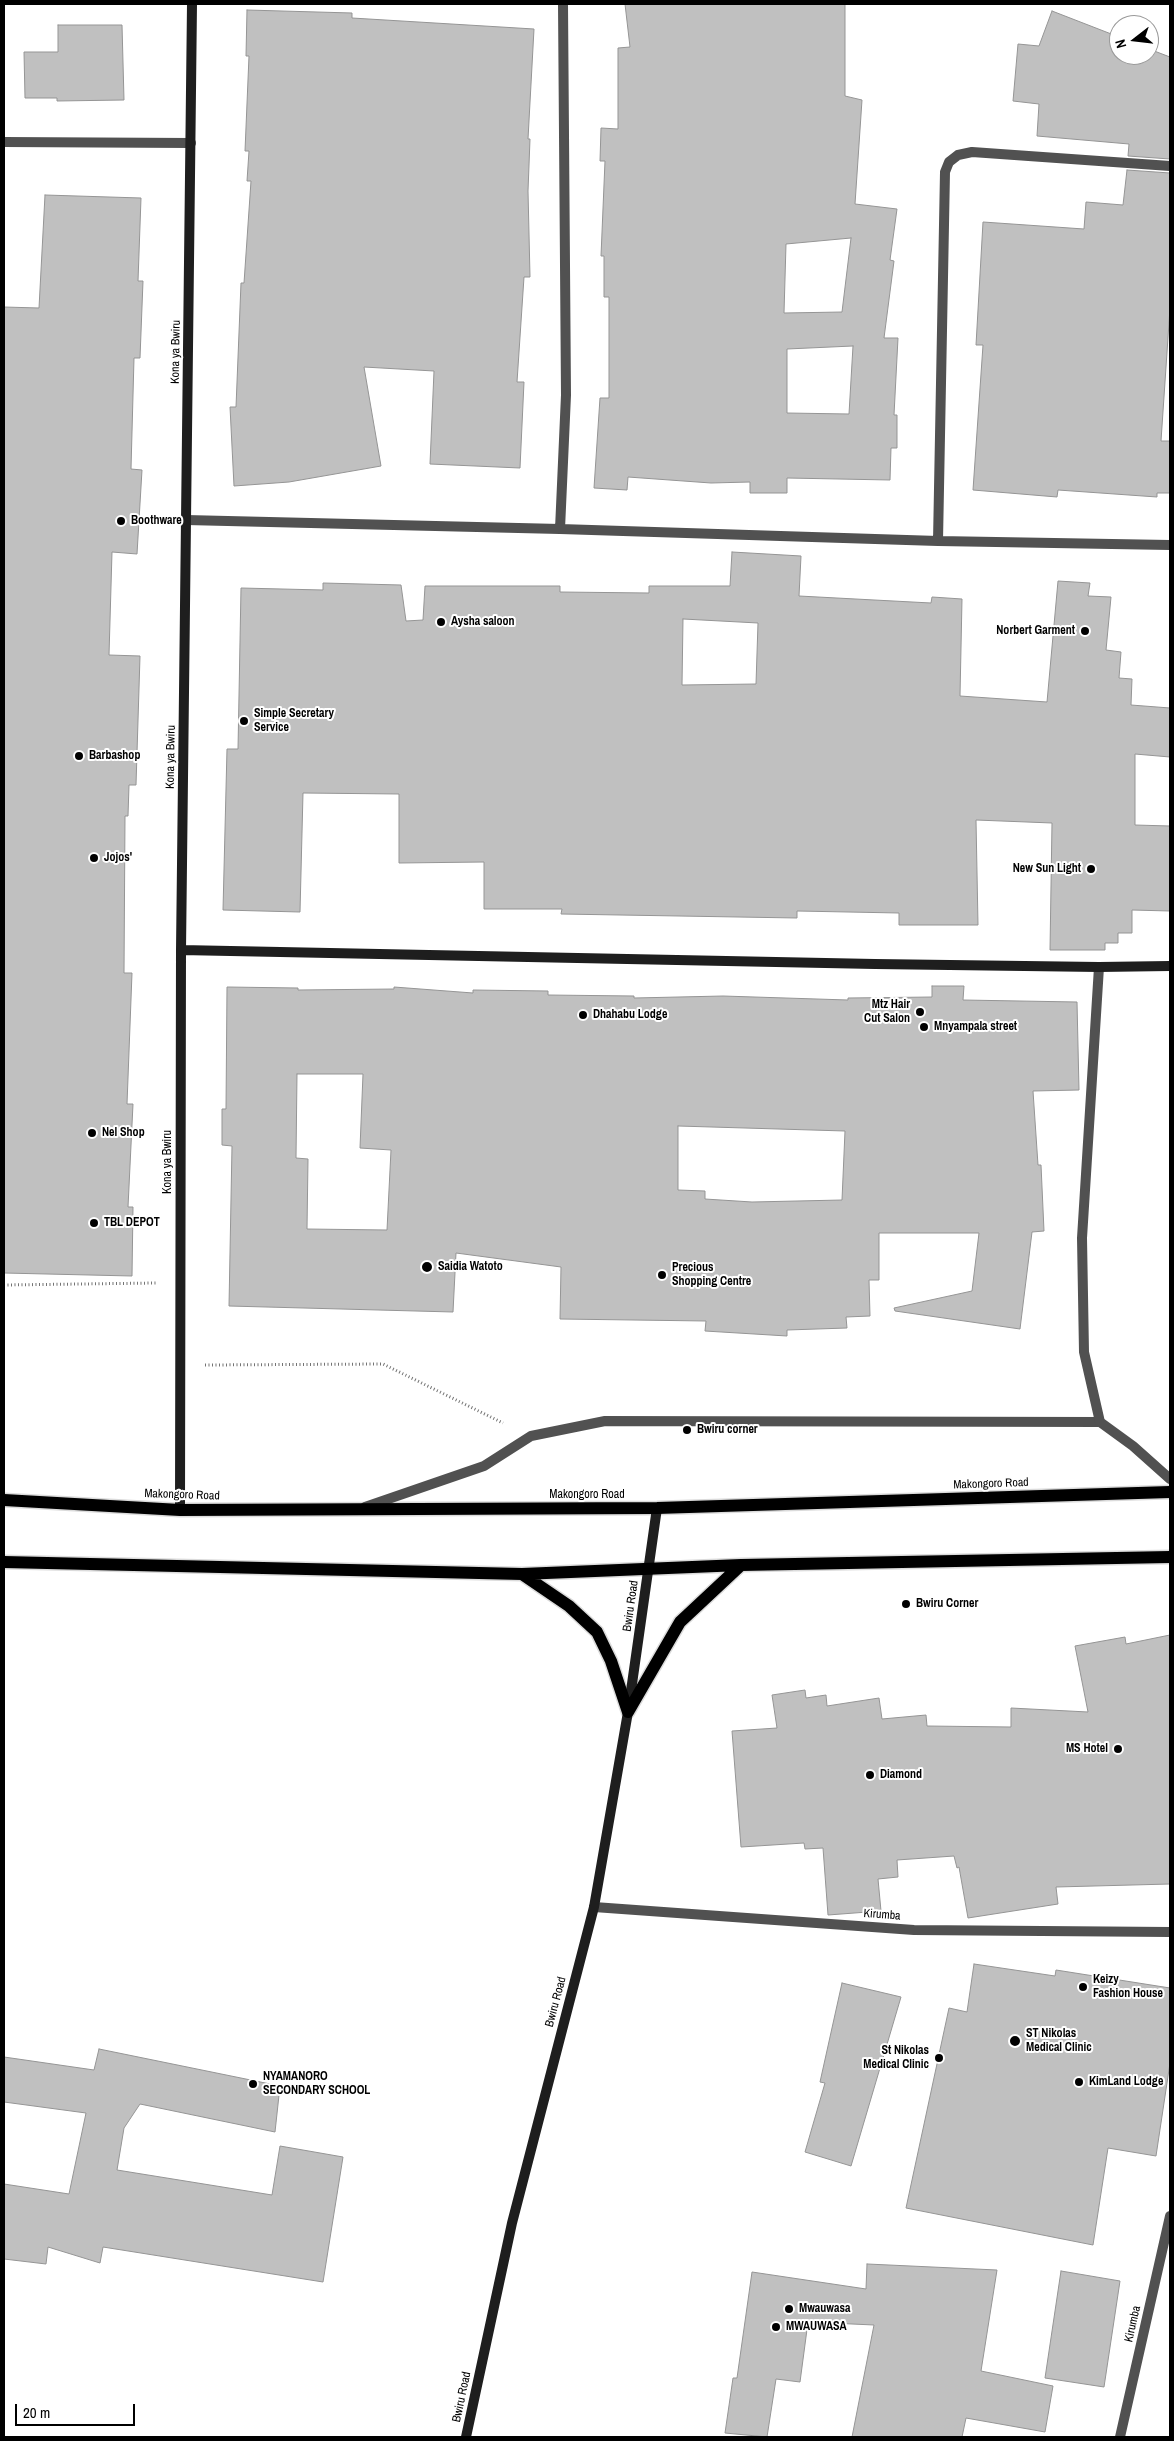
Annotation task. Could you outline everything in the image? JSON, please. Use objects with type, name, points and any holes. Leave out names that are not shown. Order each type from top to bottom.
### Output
[{"type":"main road","name":"Makongoro Road","points":[[4,1500],[180,1510],[657,1508],[1170,1492]]},
{"type":"main road","points":[[4,1562],[522,1574],[741,1565],[1170,1557]]},
{"type":"main road","points":[[628,1712],[680,1622],[741,1565]]},
{"type":"main road","points":[[522,1574],[569,1606],[597,1632],[611,1661],[628,1712]]},
{"type":"street","name":"Kona ya Bwiru","points":[[180,1510],[181,950],[192,4]]},
{"type":"street","points":[[560,529],[566,395],[563,4]]},
{"type":"street","points":[[4,142],[191,143]]},
{"type":"street","points":[[938,541],[945,172],[949,162],[958,155],[972,152],[1170,166]]},
{"type":"street","points":[[186,520],[938,541],[1170,545]]},
{"type":"street","points":[[181,950],[441,957],[1098,967],[1170,966]]},
{"type":"street","points":[[1098,967],[1082,1238],[1084,1352],[1100,1422]]},
{"type":"street","points":[[357,1510],[484,1466],[531,1436],[604,1421],[1100,1422],[1133,1446],[1170,1479]]},
{"type":"street","name":"Bwiru Road","points":[[466,2437],[512,2222],[594,1907],[628,1712],[657,1508]]},
{"type":"street","name":"Kirumba","points":[[594,1907],[914,1930],[1170,1932]]},
{"type":"street","name":"Kirumba","points":[[1120,2437],[1170,2216]]},
{"type":"path","points":[[4,1285],[181,1282]]},
{"type":"path","points":[[181,1365],[383,1364],[531,1436]]},
{"type":"building","points":[[625,4],[845,4],[845,96],[862,100],[855,204],[897,209],[890,260],[894,261],[884,338],[898,338],[894,415],[897,415],[897,448],[891,448],[890,480],[787,478],[787,493],[750,493],[750,482],[711,483],[628,477],[627,490],[594,488],[600,398],[609,398],[609,297],[604,297],[604,256],[601,256],[605,161],[600,161],[601,128],[618,129],[618,48],[630,47]],"holes":[[[851,238],[842,312],[784,313],[786,244]],[[853,346],[849,414],[787,413],[787,349]]]},
{"type":"building","points":[[247,10],[352,13],[352,18],[534,29],[528,139],[530,139],[528,191],[530,277],[524,277],[517,382],[524,382],[520,468],[430,464],[434,371],[364,367],[381,466],[289,482],[234,486],[230,407],[236,407],[241,283],[244,283],[251,181],[247,181],[249,151],[245,151],[249,56],[246,56]]},
{"type":"building","points":[[1052,11],[1109,33],[1109,65],[1159,65],[1159,53],[1170,57],[1170,159],[1128,156],[1129,144],[1037,136],[1039,104],[1013,101],[1018,44],[1039,46]]},
{"type":"building","points":[[58,25],[122,25],[124,100],[57,101],[57,98],[25,98],[24,52],[58,52]]},
{"type":"building","points":[[1127,170],[1170,173],[1170,308],[1161,441],[1170,441],[1170,493],[1157,493],[1157,497],[1058,490],[1057,497],[973,490],[983,345],[976,345],[983,222],[1084,229],[1086,202],[1123,205]]},
{"type":"building","points":[[45,195],[141,198],[138,281],[143,281],[140,358],[134,358],[131,469],[142,470],[137,554],[112,552],[109,655],[140,656],[136,785],[129,785],[128,816],[125,816],[124,973],[132,973],[127,1104],[133,1104],[128,1207],[133,1207],[132,1276],[4,1273],[4,307],[39,308]]},
{"type":"building","points":[[732,552],[801,556],[799,596],[931,603],[932,597],[962,599],[960,696],[1047,702],[1058,581],[1090,583],[1088,596],[1111,597],[1106,650],[1121,652],[1119,678],[1132,679],[1131,705],[1170,708],[1170,757],[1135,754],[1135,825],[1170,826],[1170,911],[1132,910],[1132,933],[1118,933],[1118,943],[1105,943],[1105,950],[1050,950],[1052,823],[976,820],[978,925],[899,925],[899,913],[797,911],[797,918],[561,914],[562,909],[484,909],[484,862],[399,863],[399,794],[303,793],[300,912],[223,910],[227,749],[238,749],[241,588],[323,590],[323,583],[401,585],[406,621],[423,620],[425,586],[560,586],[560,592],[649,593],[649,586],[730,586]],"holes":[[[683,619],[758,623],[756,684],[682,685]]]},
{"type":"building","points":[[932,986],[964,986],[963,1000],[1077,1002],[1079,1090],[1033,1091],[1038,1165],[1041,1165],[1044,1231],[1032,1232],[1020,1329],[895,1311],[894,1308],[972,1291],[979,1233],[879,1233],[879,1280],[869,1280],[870,1316],[846,1317],[847,1328],[787,1330],[787,1336],[705,1331],[706,1321],[560,1319],[561,1267],[456,1253],[453,1312],[229,1306],[232,1146],[222,1145],[222,1109],[226,1109],[227,987],[298,988],[298,990],[394,989],[394,987],[473,993],[473,990],[548,991],[548,995],[634,996],[634,998],[723,996],[848,1000],[848,998],[932,997]],"holes":[[[297,1074],[363,1074],[360,1148],[391,1150],[387,1230],[307,1229],[308,1159],[296,1158]],[[678,1126],[845,1131],[842,1200],[752,1202],[705,1199],[705,1191],[678,1190]]]},
{"type":"building","points":[[1170,1635],[1170,1884],[1056,1887],[1058,1904],[968,1918],[959,1867],[957,1868],[954,1856],[897,1860],[898,1877],[878,1879],[881,1911],[828,1915],[823,1848],[805,1849],[804,1843],[741,1847],[732,1731],[777,1728],[772,1695],[805,1690],[806,1698],[826,1695],[827,1706],[879,1698],[882,1719],[926,1715],[927,1726],[1011,1727],[1011,1708],[1088,1712],[1075,1646],[1125,1637],[1126,1644]]},
{"type":"building","points":[[974,1964],[1055,1976],[1056,1970],[1170,1988],[1170,2063],[1156,2156],[1108,2148],[1093,2245],[906,2208],[949,2008],[967,2012]]},
{"type":"building","points":[[842,1983],[901,1997],[851,2166],[805,2152],[825,2083],[820,2082]]},
{"type":"building","points":[[99,2049],[280,2086],[275,2132],[140,2104],[124,2128],[117,2170],[272,2195],[280,2146],[343,2157],[323,2282],[103,2247],[100,2263],[48,2247],[46,2264],[4,2259],[4,2184],[69,2194],[86,2113],[4,2102],[4,2057],[94,2070]]},
{"type":"building","points":[[867,2264],[997,2270],[981,2371],[1053,2386],[1045,2432],[966,2418],[962,2437],[852,2437],[874,2325],[808,2322],[800,2382],[776,2379],[767,2437],[725,2433],[733,2378],[737,2378],[752,2272],[866,2289]]},
{"type":"building","points":[[1061,2271],[1120,2281],[1104,2387],[1045,2378]]},
{"type":"place","name":"Boothware","points":[[121,521]]},
{"type":"place","name":"Aysha saloon","points":[[441,622]]},
{"type":"place","name":"Norbert Garment","points":[[1085,631]]},
{"type":"place","name":"Simple Secretary Service","points":[[244,721]]},
{"type":"place","name":"Barbashop","points":[[79,756]]},
{"type":"place","name":"Jojos'","points":[[94,858]]},
{"type":"place","name":"New Sun Light","points":[[1091,869]]},
{"type":"place","name":"Mtz Hair Cut Salon","points":[[920,1012]]},
{"type":"place","name":"Dhahabu Lodge","points":[[583,1015]]},
{"type":"place","name":"Mnyampala street","points":[[924,1027]]},
{"type":"place","name":"Nel Shop","points":[[92,1133]]},
{"type":"place","name":"TBL DEPOT","points":[[94,1223]]},
{"type":"place","name":"Saidia Watoto","points":[[427,1267]]},
{"type":"place","name":"Precious Shopping Centre","points":[[662,1275]]},
{"type":"place","name":"Bwiru corner","points":[[687,1430]]},
{"type":"place","name":"Bwiru Corner","points":[[906,1604]]},
{"type":"place","name":"MS Hotel","points":[[1118,1749]]},
{"type":"place","name":"Diamond","points":[[870,1775]]},
{"type":"place","name":"Keizy Fashion House","points":[[1083,1987]]},
{"type":"place","name":"ST Nikolas Medical Clinic","points":[[1015,2041]]},
{"type":"place","name":"St Nikolas Medical Clinic","points":[[939,2058]]},
{"type":"place","name":"KimLand Lodge","points":[[1079,2082]]},
{"type":"place","name":"NYAMANORO SECONDARY SCHOOL","points":[[253,2084]]},
{"type":"place","name":"Mwauwasa","points":[[789,2309]]},
{"type":"place","name":"MWAUWASA","points":[[776,2327]]}]
